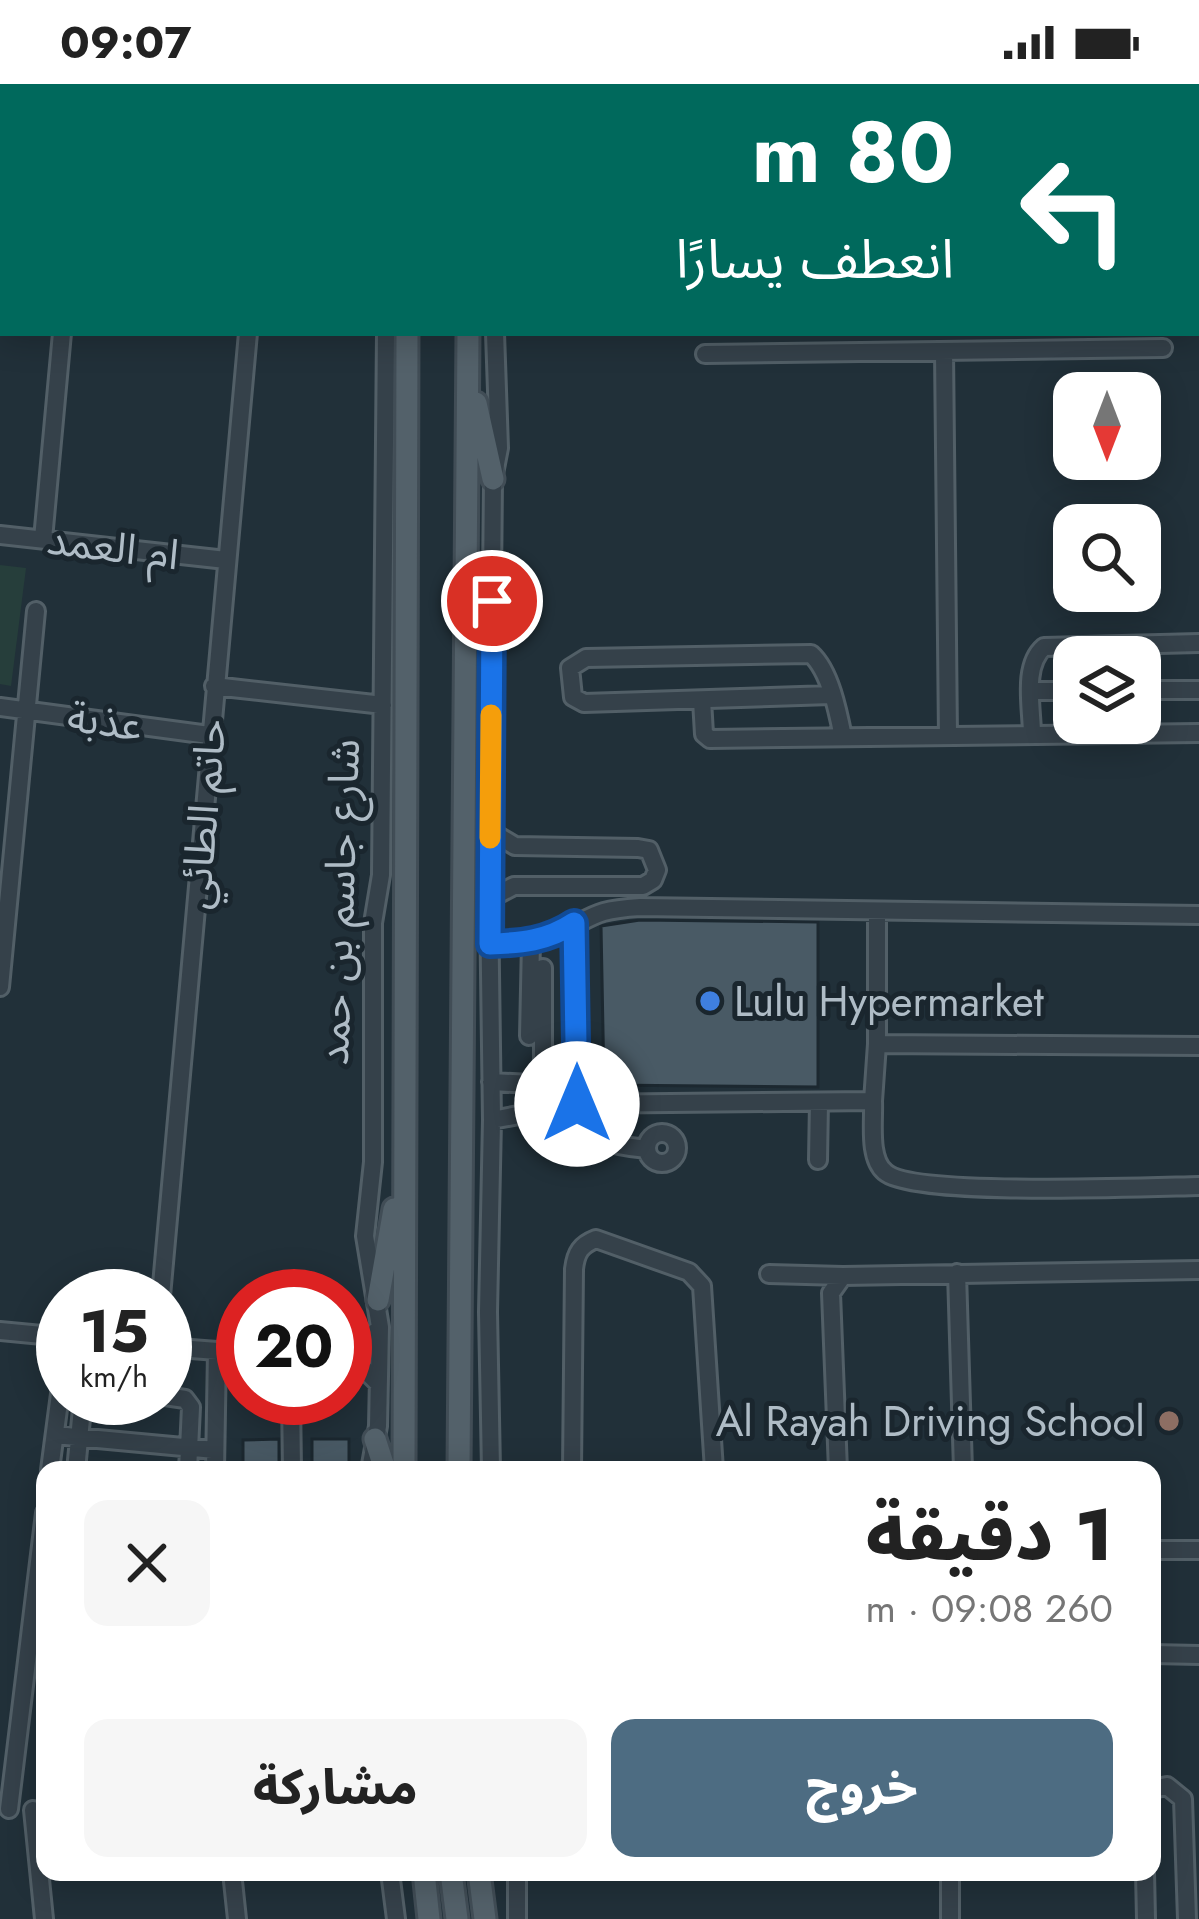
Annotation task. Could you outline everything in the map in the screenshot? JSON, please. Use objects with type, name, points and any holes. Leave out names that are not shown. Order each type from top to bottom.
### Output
[{"type":"main road","name":"شارع جاسم بن حمد","points":[[404,1461],[407,336]]},
{"type":"main road","points":[[468,340],[478,416],[493,479]]},
{"type":"main road","points":[[459,1461],[468,340]]},
{"type":"main road","points":[[378,1300],[395,1205],[404,1187]]},
{"type":"main road","points":[[375,1438],[382,1461]]},
{"type":"main road","points":[[425,1881],[429,1919]]},
{"type":"main road","points":[[452,1881],[457,1919]]},
{"type":"street","points":[[43,539],[62,336]]},
{"type":"street","name":"حاتم الطائي","points":[[163,1269],[248,336]]},
{"type":"street","name":"شارع جاسم بن حمد","points":[[371,1461],[380,1327],[365,1236],[373,1162],[373,923],[381,875],[386,336]]},
{"type":"street","points":[[491,1461],[489,899],[493,479],[500,448],[495,336]]},
{"type":"street","points":[[705,354],[1163,348]]},
{"type":"street","points":[[944,351],[948,736]]},
{"type":"street","name":"ام العمد","points":[[0,535],[226,560]]},
{"type":"street","points":[[0,987],[36,611]]},
{"type":"street","points":[[1032,735],[1033,660],[1044,647],[1199,643]]},
{"type":"street","points":[[831,694],[584,703],[570,691],[570,668],[586,658],[807,654],[820,663],[831,694],[843,737]]},
{"type":"street","points":[[214,686],[383,705]]},
{"type":"street","points":[[1161,690],[1199,690]]},
{"type":"street","points":[[1031,691],[1053,691]]},
{"type":"street","points":[[702,700],[704,734],[710,739],[1199,733]]},
{"type":"street","name":"عذبة","points":[[0,707],[209,735]]},
{"type":"street","points":[[489,899],[514,886],[643,886],[657,870],[649,850],[515,846],[490,831]]},
{"type":"street","points":[[490,944],[531,942],[558,934],[602,910],[640,907],[1199,915]]},
{"type":"street","points":[[877,911],[873,1101],[875,1157],[882,1171],[898,1180],[922,1184],[1199,1186]]},
{"type":"street","points":[[574,923],[577,1104]]},
{"type":"street","points":[[529,1036],[531,942]]},
{"type":"street","points":[[491,1082],[531,1084],[543,1071],[543,968]]},
{"type":"street","points":[[877,1044],[1199,1046]]},
{"type":"street","points":[[492,1120],[577,1104],[873,1101]]},
{"type":"street","points":[[663,1102],[663,1132]]},
{"type":"street","points":[[818,1160],[819,1102]]},
{"type":"street","points":[[545,1108],[561,1124],[622,1147],[647,1149]]},
{"type":"street","points":[[663,1132],[676,1141],[678,1150],[664,1163],[654,1161],[647,1149],[650,1139],[663,1132]]},
{"type":"street","points":[[572,1461],[575,1255],[596,1239],[689,1271],[702,1286],[713,1461]]},
{"type":"street","points":[[769,1274],[1199,1270]]},
{"type":"street","points":[[957,1274],[963,1461]]},
{"type":"street","points":[[838,1461],[831,1293],[843,1276]]},
{"type":"street","points":[[372,1335],[380,1327]]},
{"type":"street","points":[[4,1334],[36,1336]]},
{"type":"street","points":[[372,1376],[378,1382]]},
{"type":"street","points":[[215,1461],[216,1401]]},
{"type":"street","points":[[51,1461],[56,1425]]},
{"type":"street","points":[[77,1461],[80,1425]]},
{"type":"street","points":[[189,1461],[190,1425]]},
{"type":"street","points":[[292,1425],[292,1461]]},
{"type":"street","points":[[55,1435],[215,1450]]},
{"type":"street","points":[[1161,1550],[1199,1550]]},
{"type":"street","points":[[36,1578],[4,1809],[36,1811]]},
{"type":"street","points":[[1161,1654],[1199,1655]]},
{"type":"street","points":[[1161,1664],[1199,1664]]},
{"type":"street","points":[[1161,1787],[1167,1786],[1183,1799],[1186,1919]]},
{"type":"street","points":[[42,1881],[44,1919]]},
{"type":"street","points":[[233,1881],[237,1919]]},
{"type":"street","points":[[391,1881],[396,1919]]},
{"type":"street","points":[[517,1919],[518,1881]]},
{"type":"street","points":[[950,1881],[950,1919]]},
{"type":"street","points":[[1145,1881],[1146,1919]]},
{"type":"green space","points":[[0,565],[26,568],[11,686],[0,684]]},
{"type":"building","name":"Lulu Hypermarket","points":[[640,920],[818,922],[818,1087],[604,1085],[601,926]]},
{"type":"building","points":[[279,1439],[279,1461],[243,1461],[243,1440]]},
{"type":"building","points":[[312,1439],[349,1439],[349,1461],[312,1461]]},
{"type":"slow traffic","points":[[490,838],[491,715]]},
{"type":"place","name":"Lulu Hypermarket","points":[[710,1001]]},
{"type":"place","name":"Al Rayah Driving School","points":[[1169,1421]]},
{"type":"route","points":[[492,601],[490,944],[531,942],[574,923],[577,1104]]}]
